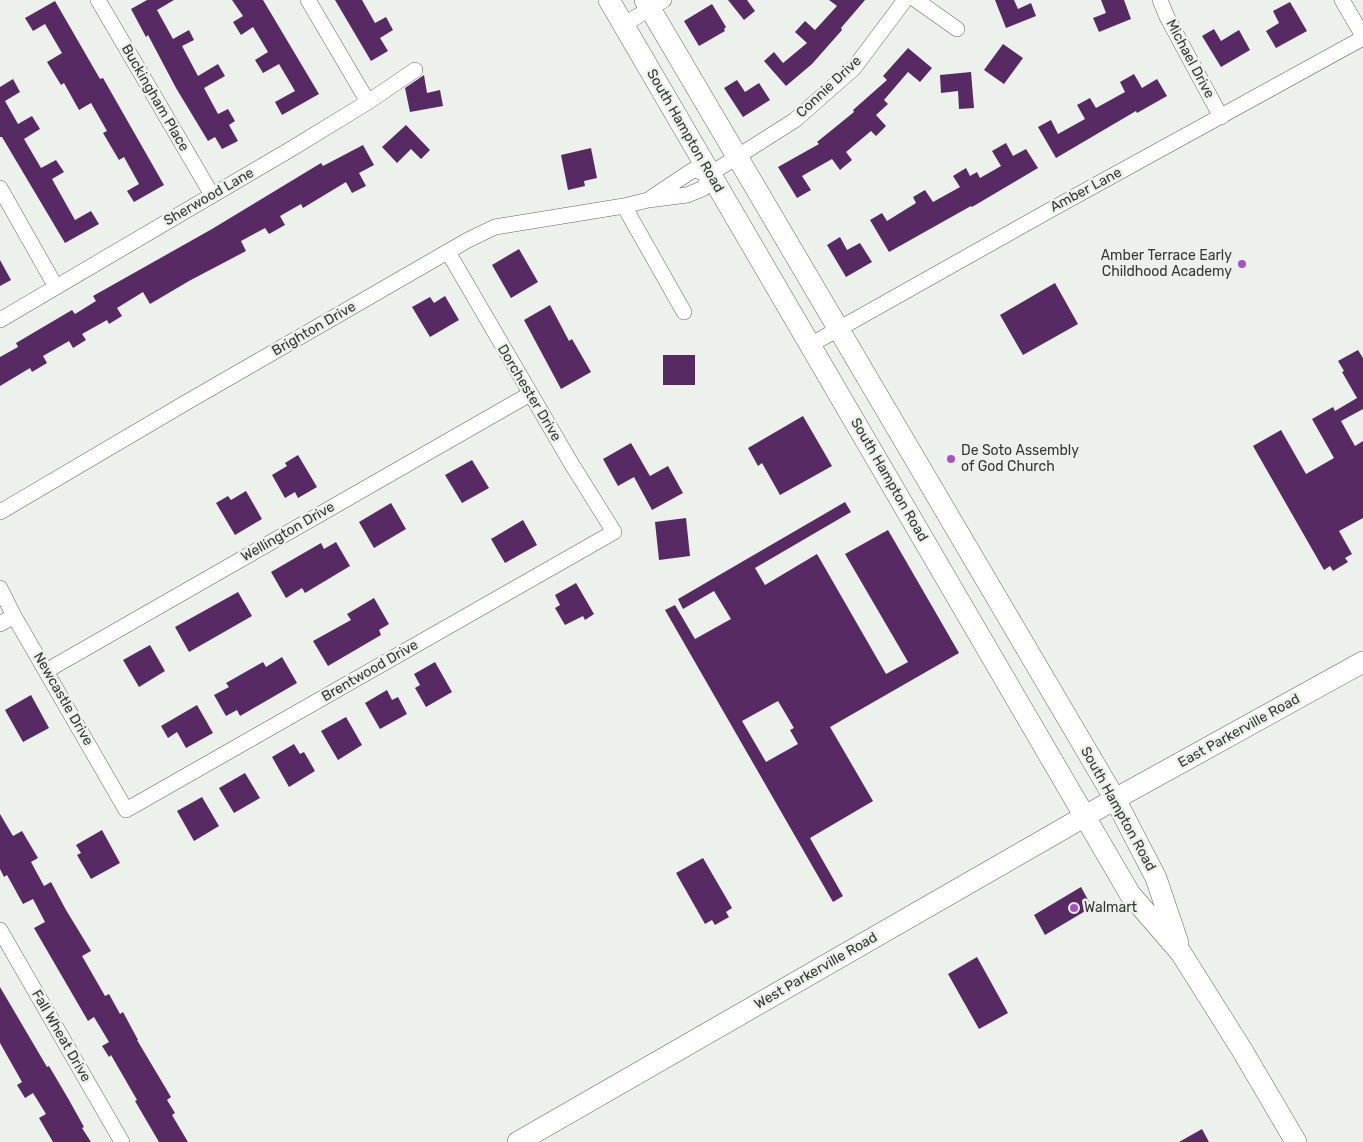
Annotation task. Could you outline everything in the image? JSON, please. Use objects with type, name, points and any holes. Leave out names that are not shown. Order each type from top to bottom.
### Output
[{"type":"main road","name":"South Hampton Road","points":[[609,0],[1130,894],[1181,953],[1242,1050],[1296,1142]]},
{"type":"main road","name":"South Hampton Road","points":[[653,3],[738,158],[1115,799],[1156,878],[1181,953]]},
{"type":"main road","name":"East Parkerville Road","points":[[1115,799],[1363,662]]},
{"type":"main road","name":"West Parkerville Road","points":[[518,1142],[1115,799]]},
{"type":"street","name":"Buckingham Place","points":[[98,0],[212,195]]},
{"type":"street","points":[[308,0],[368,102]]},
{"type":"street","name":"Connie Drive","points":[[710,174],[738,158],[795,120],[854,68],[905,0]]},
{"type":"street","points":[[916,0],[957,29]]},
{"type":"street","name":"Michael Drive","points":[[1160,0],[1167,17],[1222,117]]},
{"type":"street","points":[[1342,0],[1363,37]]},
{"type":"street","points":[[624,26],[653,3]]},
{"type":"street","name":"Amber Lane","points":[[810,344],[1222,117],[1363,37]]},
{"type":"street","name":"Sherwood Lane","points":[[0,320],[368,102],[415,70]]},
{"type":"street","name":"Brighton Drive","points":[[0,512],[195,397],[495,227],[687,195],[704,188],[710,174]]},
{"type":"street","points":[[0,188],[56,287]]},
{"type":"street","points":[[624,206],[684,312]]},
{"type":"street","name":"Dorchester Drive","points":[[448,252],[530,394],[614,532]]},
{"type":"street","name":"Wellington Drive","points":[[46,671],[530,394]]},
{"type":"street","name":"Brentwood Drive","points":[[126,810],[614,532]]},
{"type":"street","name":"Newcastle Drive","points":[[0,588],[14,616],[126,810]]},
{"type":"street","points":[[0,624],[14,616]]},
{"type":"street","name":"Fall Wheat Drive","points":[[0,930],[122,1142]]},
{"type":"building","points":[[147,0],[174,0],[157,10],[173,39],[189,30],[194,40],[182,46],[198,76],[218,64],[225,76],[204,88],[218,114],[228,109],[235,121],[229,125],[238,141],[222,149],[215,137],[208,141],[176,88],[148,35],[146,37],[131,9]]},
{"type":"building","points":[[232,0],[263,0],[319,94],[282,115],[275,102],[295,91],[279,64],[263,73],[255,60],[268,52],[253,27],[241,35],[233,22],[243,16]]},
{"type":"building","points":[[335,0],[362,0],[375,23],[386,17],[393,30],[380,38],[388,51],[371,61]]},
{"type":"building","points":[[728,0],[747,0],[755,11],[744,20]]},
{"type":"building","points":[[829,0],[865,0],[812,64],[786,86],[764,61],[774,52],[783,63],[807,43],[795,32],[805,21],[815,30],[837,6]]},
{"type":"building","points":[[995,0],[1014,0],[1018,9],[1031,3],[1036,16],[1006,28]]},
{"type":"building","points":[[1101,0],[1124,0],[1131,19],[1099,32],[1093,18],[1106,13]]},
{"type":"building","points":[[55,1],[100,79],[103,78],[164,185],[134,202],[127,191],[139,184],[124,157],[119,160],[103,133],[107,131],[91,103],[79,110],[64,83],[61,85],[47,62],[62,53],[45,24],[33,31],[25,18]]},
{"type":"building","points":[[1290,2],[1307,31],[1276,48],[1266,31],[1279,23],[1273,11]]},
{"type":"building","points":[[712,4],[726,27],[725,31],[699,46],[684,21]]},
{"type":"building","points":[[1214,29],[1221,41],[1239,30],[1250,50],[1221,67],[1202,36]]},
{"type":"building","points":[[1003,44],[1023,58],[1004,84],[984,70]]},
{"type":"building","points":[[908,48],[932,68],[920,82],[908,72],[884,100],[888,104],[876,115],[886,126],[876,136],[871,131],[846,152],[852,160],[840,170],[832,159],[802,176],[811,190],[797,198],[778,167],[819,144],[817,142],[854,112],[853,110],[887,80],[883,76]]},
{"type":"building","points":[[971,72],[974,108],[959,109],[958,91],[941,93],[940,75]]},
{"type":"building","points":[[1134,74],[1142,88],[1157,79],[1167,96],[1137,113],[1136,111],[1056,158],[1038,127],[1051,120],[1058,134],[1085,119],[1077,105],[1090,98],[1096,108],[1125,92],[1120,82]]},
{"type":"building","points":[[424,75],[427,93],[440,90],[443,106],[410,112],[405,88]]},
{"type":"building","points":[[13,79],[20,92],[5,101],[18,124],[32,116],[40,129],[24,139],[41,168],[56,160],[64,172],[52,179],[75,220],[91,211],[99,224],[65,243],[2,137],[0,137],[0,87]]},
{"type":"building","points":[[737,80],[745,92],[759,83],[770,100],[743,117],[724,88]]},
{"type":"building","points":[[406,125],[430,150],[421,159],[411,149],[397,163],[382,147]]},
{"type":"building","points":[[1006,143],[1013,156],[1026,149],[1038,168],[972,207],[889,252],[870,220],[882,213],[887,221],[916,203],[913,197],[925,190],[933,202],[960,187],[953,176],[966,168],[970,176],[977,172],[980,178],[1001,166],[992,151]]},
{"type":"building","points":[[363,145],[374,165],[359,173],[366,186],[352,193],[346,182],[303,208],[301,204],[280,216],[285,225],[269,234],[265,228],[241,241],[246,251],[150,304],[143,292],[117,308],[122,316],[109,324],[107,320],[82,334],[86,340],[73,348],[69,341],[43,356],[47,363],[32,372],[30,368],[0,386],[0,357],[18,347],[16,343],[72,310],[75,314],[96,301],[93,296],[212,229],[321,163],[323,166]]},
{"type":"building","points":[[591,148],[597,178],[584,181],[585,186],[568,190],[561,155]]},
{"type":"building","points":[[840,237],[847,250],[860,243],[872,262],[846,277],[827,245]]},
{"type":"building","points":[[519,249],[538,282],[511,298],[492,265]]},
{"type":"building","points":[[0,260],[11,280],[0,286]]},
{"type":"building","points":[[1055,283],[1078,324],[1023,355],[1000,315]]},
{"type":"building","points":[[445,296],[459,320],[430,337],[412,307],[430,297],[434,303]]},
{"type":"building","points":[[550,305],[569,341],[572,339],[591,372],[561,389],[524,320]]},
{"type":"building","points":[[1358,350],[1363,358],[1363,409],[1341,421],[1355,446],[1363,441],[1363,518],[1339,531],[1352,554],[1345,558],[1348,562],[1333,571],[1330,566],[1324,570],[1253,446],[1281,430],[1306,474],[1334,458],[1312,419],[1333,407],[1335,411],[1357,398],[1338,361]]},
{"type":"building","points":[[663,355],[695,355],[695,385],[663,385]]},
{"type":"building","points":[[803,416],[832,466],[780,495],[762,463],[758,466],[748,448]]},
{"type":"building","points":[[631,443],[650,476],[668,466],[683,493],[652,510],[634,477],[618,486],[603,459]]},
{"type":"building","points":[[298,455],[317,487],[298,498],[295,492],[285,498],[272,475],[287,466],[285,463]]},
{"type":"building","points":[[472,460],[489,488],[462,503],[445,475]]},
{"type":"building","points":[[246,491],[262,519],[235,535],[216,503],[228,496],[231,500]]},
{"type":"building","points":[[845,502],[851,512],[755,568],[765,585],[817,554],[886,674],[908,662],[845,554],[888,530],[959,653],[830,727],[873,801],[810,838],[843,896],[833,902],[665,610],[675,605],[695,639],[731,619],[714,591],[683,609],[678,599]],"holes":[[[778,701],[794,728],[790,730],[798,744],[766,762],[742,721]]]},
{"type":"building","points":[[391,503],[406,529],[374,548],[359,522]]},
{"type":"building","points":[[686,518],[690,556],[659,560],[655,522]]},
{"type":"building","points":[[523,520],[537,545],[505,563],[491,539]]},
{"type":"building","points":[[336,542],[350,566],[305,593],[302,588],[286,598],[271,572],[321,543],[324,549]]},
{"type":"building","points":[[576,583],[594,614],[585,620],[583,616],[565,625],[555,608],[560,605],[555,595]]},
{"type":"building","points":[[238,592],[252,616],[189,652],[175,627]]},
{"type":"building","points":[[374,598],[389,624],[379,630],[381,635],[328,666],[313,641],[351,620],[347,614]]},
{"type":"building","points":[[150,645],[165,671],[139,687],[123,660]]},
{"type":"building","points":[[282,657],[297,683],[240,716],[237,710],[226,716],[214,695],[229,687],[226,683],[263,662],[266,667]]},
{"type":"building","points":[[435,662],[452,692],[426,707],[415,688],[420,685],[414,674]]},
{"type":"building","points":[[387,690],[392,700],[398,697],[407,714],[380,729],[365,703]]},
{"type":"building","points":[[31,695],[49,728],[23,742],[5,710]]},
{"type":"building","points":[[197,705],[213,733],[186,748],[177,732],[168,738],[161,726]]},
{"type":"building","points":[[346,717],[362,745],[338,760],[321,731]]},
{"type":"building","points":[[294,744],[300,754],[304,752],[315,771],[289,787],[272,757]]},
{"type":"building","points":[[245,773],[260,798],[234,813],[219,788]]},
{"type":"building","points":[[202,797],[219,826],[194,841],[177,811]]},
{"type":"building","points":[[0,814],[13,836],[22,831],[38,858],[31,862],[44,886],[51,882],[91,951],[82,956],[105,996],[109,994],[120,1014],[123,1012],[137,1040],[171,1097],[167,1100],[175,1113],[172,1115],[188,1142],[159,1142],[111,1055],[109,1057],[102,1046],[109,1042],[94,1017],[88,1021],[34,928],[45,922],[33,899],[23,904],[7,875],[4,877],[0,869]]},
{"type":"building","points":[[102,830],[120,863],[91,879],[77,855],[81,853],[76,845]]},
{"type":"building","points":[[703,858],[732,908],[726,912],[729,917],[715,925],[712,920],[705,924],[676,873]]},
{"type":"building","points":[[1081,887],[1092,907],[1045,935],[1034,915]]},
{"type":"building","points":[[977,957],[1008,1013],[979,1029],[948,974]]},
{"type":"building","points":[[0,987],[47,1067],[49,1066],[69,1100],[91,1142],[53,1142],[39,1118],[46,1114],[33,1093],[25,1098],[17,1085],[22,1082],[0,1043]]},
{"type":"building","points":[[1202,1129],[1209,1142],[1179,1142]]},
{"type":"place","name":"Amber Terrace Early Childhood Academy","points":[[1242,264]]},
{"type":"place","name":"De Soto Assembly of God Church","points":[[951,459]]},
{"type":"place","name":"Walmart","points":[[1074,908]]}]
